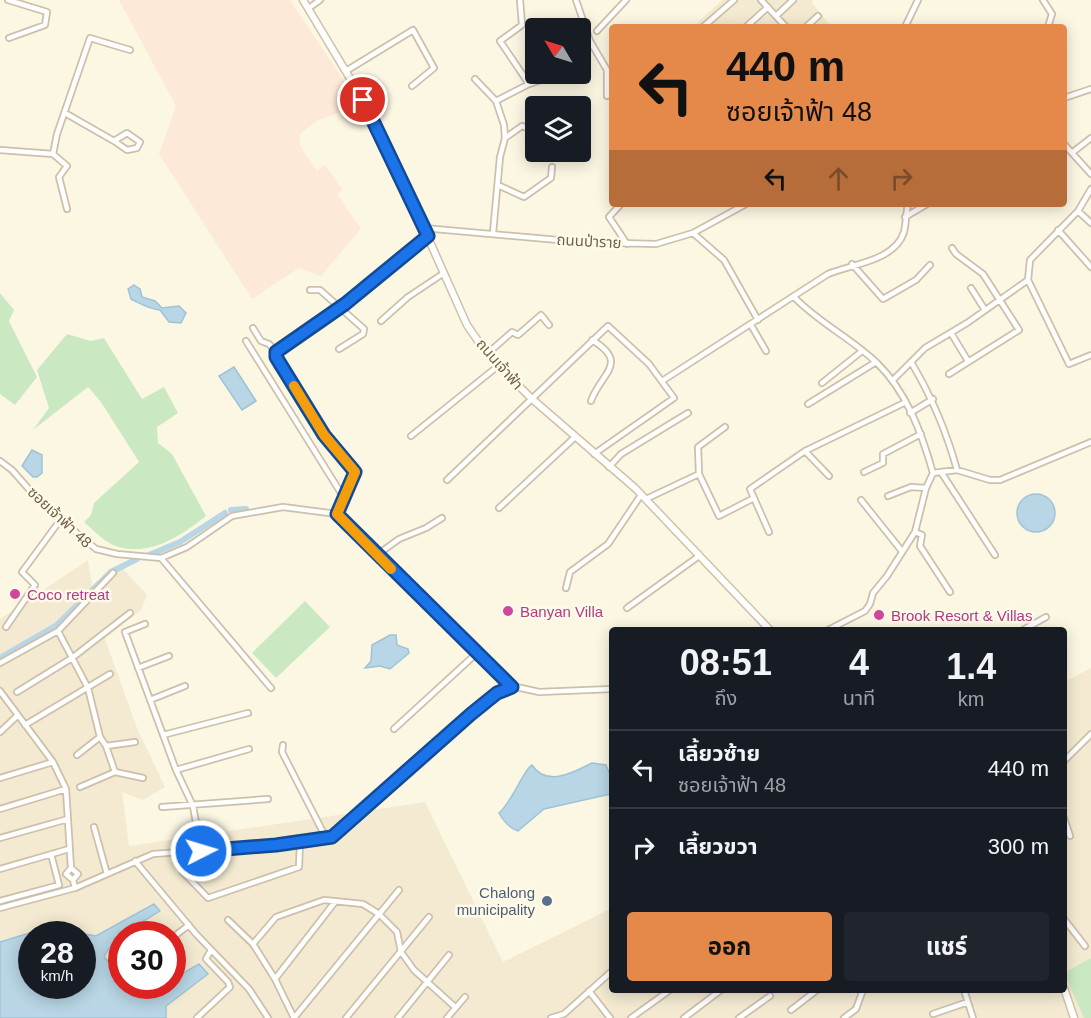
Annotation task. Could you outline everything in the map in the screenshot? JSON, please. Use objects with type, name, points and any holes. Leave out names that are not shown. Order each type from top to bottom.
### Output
[{"type":"main road","name":"ถนนเจ้าฟ้า","points":[[303,0],[346,71],[388,148],[467,325],[487,354],[574,438],[644,497],[767,627]]},
{"type":"main road","points":[[1066,993],[1074,1018]]},
{"type":"street","points":[[8,0],[47,12],[45,25],[9,38]]},
{"type":"street","points":[[309,8],[320,0]]},
{"type":"street","points":[[520,0],[522,25],[500,41],[525,78]]},
{"type":"street","points":[[576,0],[590,41],[607,70],[607,96]]},
{"type":"street","points":[[597,31],[626,0]]},
{"type":"street","points":[[706,24],[734,0]]},
{"type":"street","points":[[761,0],[784,24]]},
{"type":"street","points":[[776,15],[793,0]]},
{"type":"street","points":[[906,24],[918,0]]},
{"type":"street","points":[[1043,0],[1052,14],[1049,24]]},
{"type":"street","points":[[749,24],[768,7]]},
{"type":"street","points":[[809,24],[818,16]]},
{"type":"street","points":[[346,71],[413,30],[435,68],[412,86]]},
{"type":"street","points":[[54,154],[90,38],[130,50]]},
{"type":"street","points":[[475,79],[496,101],[504,124],[505,138],[500,157],[500,186],[493,233]]},
{"type":"street","points":[[496,101],[529,84]]},
{"type":"street","points":[[1067,97],[1091,88]]},
{"type":"street","points":[[65,113],[127,150],[137,148],[140,142],[127,133],[114,141]]},
{"type":"street","points":[[505,138],[522,126],[525,127]]},
{"type":"street","points":[[1073,152],[1091,138]]},
{"type":"street","points":[[1067,147],[1091,174]]},
{"type":"street","points":[[0,150],[54,154],[67,166],[59,177],[67,209]]},
{"type":"street","points":[[500,186],[524,198],[551,178],[552,167]]},
{"type":"street","points":[[1091,189],[1078,211],[1030,260],[1028,280],[1069,364],[1091,355]]},
{"type":"street","points":[[618,207],[609,217],[627,244]]},
{"type":"street","name":"ถนนป่าราย","points":[[424,228],[581,242],[656,244],[693,233],[741,207]]},
{"type":"street","points":[[662,381],[828,274],[852,264],[879,259],[892,250],[903,234],[907,207]]},
{"type":"street","points":[[905,217],[922,207]]},
{"type":"street","points":[[1078,211],[1091,223]]},
{"type":"street","points":[[1058,230],[1091,267]]},
{"type":"street","points":[[693,233],[724,260],[758,320]]},
{"type":"street","points":[[276,352],[340,308],[428,236]]},
{"type":"street","points":[[949,374],[1019,330],[983,274],[956,255],[952,248]]},
{"type":"street","points":[[852,264],[883,299],[916,280],[930,265]]},
{"type":"street","points":[[381,321],[408,297],[444,273]]},
{"type":"street","points":[[893,380],[925,348],[951,333],[1028,280]]},
{"type":"street","points":[[971,288],[985,310]]},
{"type":"street","points":[[310,290],[320,290],[365,330],[339,349]]},
{"type":"street","points":[[794,297],[808,312],[876,362],[893,380],[921,434],[933,473],[926,488],[915,532],[887,576],[873,593],[865,611],[834,627]]},
{"type":"street","points":[[487,354],[512,333],[518,336],[541,315],[549,325]]},
{"type":"street","points":[[751,325],[766,351]]},
{"type":"street","points":[[447,480],[608,326],[649,364],[674,398],[594,454]]},
{"type":"street","points":[[254,328],[261,341],[276,352],[324,435],[355,472],[337,514]]},
{"type":"street","points":[[951,333],[968,361]]},
{"type":"street","points":[[591,401],[596,387],[609,372],[612,360],[608,351],[592,340]]},
{"type":"street","points":[[246,341],[344,498]]},
{"type":"street","points":[[822,383],[862,351]]},
{"type":"street","points":[[808,404],[876,362]]},
{"type":"street","points":[[910,362],[933,399],[957,470]]},
{"type":"street","points":[[411,436],[498,366]]},
{"type":"street","points":[[910,413],[933,399]]},
{"type":"street","points":[[769,532],[750,489],[805,451],[906,402]]},
{"type":"street","points":[[609,468],[621,454],[688,413]]},
{"type":"street","points":[[725,427],[698,447],[699,474],[719,516],[754,498]]},
{"type":"street","points":[[864,472],[883,463],[883,454],[921,434]]},
{"type":"street","points":[[499,508],[574,438]]},
{"type":"street","points":[[933,473],[957,470],[1000,480],[1091,442]]},
{"type":"street","points":[[805,451],[829,476]]},
{"type":"street","name":"ซอยเจ้าฟ้า 48","points":[[0,461],[96,549],[161,558]]},
{"type":"street","points":[[941,472],[995,555]]},
{"type":"street","points":[[566,588],[570,572],[608,544],[644,497],[699,474]]},
{"type":"street","points":[[888,496],[910,487],[926,488]]},
{"type":"street","points":[[861,500],[902,550]]},
{"type":"street","points":[[271,688],[161,558],[187,547],[232,516],[283,507],[337,514],[512,687]]},
{"type":"street","points":[[377,555],[399,539],[430,526],[442,518]]},
{"type":"street","points":[[6,627],[35,585],[22,572],[61,519]]},
{"type":"street","points":[[915,532],[922,534],[920,546],[950,592]]},
{"type":"street","points":[[627,608],[699,556]]},
{"type":"street","points":[[0,663],[58,631],[113,573]]},
{"type":"street","points":[[17,692],[72,657],[130,613]]},
{"type":"street","points":[[1028,627],[1046,617]]},
{"type":"street","points":[[145,624],[126,632],[176,770],[193,806],[201,851]]},
{"type":"street","points":[[58,631],[88,688],[100,737],[106,746],[115,772]]},
{"type":"street","points":[[394,729],[478,652]]},
{"type":"street","points":[[138,668],[169,656]]},
{"type":"street","points":[[25,724],[110,674]]},
{"type":"street","points":[[150,700],[185,687]]},
{"type":"street","points":[[0,908],[75,888],[153,854],[300,842],[332,837],[497,693],[512,687],[539,692],[609,689]]},
{"type":"street","points":[[1,695],[53,762],[66,789],[71,868],[66,874],[73,880],[75,888]]},
{"type":"street","points":[[163,735],[248,713]]},
{"type":"street","points":[[0,732],[18,715]]},
{"type":"street","points":[[1067,758],[1091,734]]},
{"type":"street","points":[[77,755],[100,737]]},
{"type":"street","points":[[106,746],[135,742]]},
{"type":"street","points":[[284,745],[282,752],[326,838]]},
{"type":"street","points":[[176,770],[249,749]]},
{"type":"street","points":[[0,778],[53,762]]},
{"type":"street","points":[[80,787],[115,772],[142,778]]},
{"type":"street","points":[[0,808],[66,789]]},
{"type":"street","points":[[162,807],[268,799]]},
{"type":"street","points":[[0,838],[68,819]]},
{"type":"street","points":[[94,827],[107,874]]},
{"type":"street","points":[[1067,828],[1070,836]]},
{"type":"street","points":[[181,852],[183,872],[208,898],[299,867],[300,842]]},
{"type":"street","points":[[0,869],[69,849]]},
{"type":"street","points":[[0,901],[59,885],[51,854]]},
{"type":"street","points":[[135,861],[211,950],[249,989],[268,1018]]},
{"type":"street","points":[[228,920],[253,944],[275,979],[294,1018],[399,890]]},
{"type":"street","points":[[253,944],[276,917],[324,900],[363,904],[379,914],[397,932],[401,952],[426,984],[454,1007]]},
{"type":"street","points":[[275,979],[335,902]]},
{"type":"street","points":[[346,1018],[429,917]]},
{"type":"street","points":[[1067,923],[1085,946]]},
{"type":"street","points":[[197,1018],[230,987],[206,959],[211,950]]},
{"type":"street","points":[[398,1018],[449,956]]},
{"type":"street","points":[[551,1018],[564,1014],[609,974]]},
{"type":"street","points":[[589,991],[610,1018]]},
{"type":"street","points":[[631,1018],[666,993]]},
{"type":"street","points":[[684,1018],[717,993]]},
{"type":"street","points":[[791,1010],[813,993]]},
{"type":"street","points":[[844,1018],[856,1009],[862,993]]},
{"type":"street","points":[[965,993],[974,1018]]},
{"type":"street","points":[[739,1018],[770,996]]},
{"type":"street","points":[[447,1018],[454,1007],[465,997]]},
{"type":"street","points":[[933,1014],[968,1002]]},
{"type":"shaded area","points":[[119,0],[290,0],[360,105],[316,121],[300,134],[300,146],[317,171],[325,165],[343,190],[337,194],[361,229],[321,276],[299,268],[252,299],[159,154],[176,106]]},
{"type":"shaded area","points":[[722,0],[813,0],[812,3],[830,24],[696,24]]},
{"type":"shaded area","points":[[88,560],[93,591],[112,572],[123,569],[147,595],[141,610],[105,639],[137,728],[165,787],[143,800],[122,792],[129,846],[425,802],[503,962],[609,909],[609,993],[1067,993],[1067,680],[1091,668],[1091,1018],[0,1018],[0,619]]},
{"type":"green space","points":[[0,293],[14,310],[9,321],[37,377],[15,405],[0,394]]},
{"type":"green space","points":[[67,334],[91,341],[104,338],[142,399],[164,387],[178,413],[157,427],[158,443],[172,454],[206,516],[175,538],[151,547],[126,549],[109,543],[84,522],[91,515],[94,503],[139,462],[101,402],[88,387],[33,430],[49,408],[37,370]]},
{"type":"green space","points":[[305,601],[330,627],[276,678],[252,653]]},
{"type":"green space","points":[[1091,958],[1091,1018],[1084,1018],[1067,980],[1067,971]]},
{"type":"water","points":[[134,285],[140,289],[142,297],[155,301],[162,308],[179,306],[186,313],[181,323],[169,322],[160,310],[131,299],[128,289]]},
{"type":"water","points":[[234,367],[256,401],[242,410],[219,376]]},
{"type":"water","points":[[32,450],[42,455],[42,473],[37,477],[33,477],[22,466]]},
{"type":"water","points":[[1036,494],[1043,495],[1049,500],[1054,506],[1054,520],[1049,526],[1043,531],[1036,532],[1029,531],[1023,526],[1018,520],[1017,513],[1018,506],[1023,500],[1029,495]]},
{"type":"water","points":[[390,635],[396,635],[397,645],[408,649],[409,653],[390,669],[380,666],[365,668],[371,661],[372,645]]},
{"type":"water","points":[[592,763],[606,765],[609,772],[609,794],[544,809],[518,831],[507,824],[499,813],[532,765],[538,772],[552,777],[577,771]]},
{"type":"water","points":[[154,904],[160,911],[144,921],[123,921]]},
{"type":"water","points":[[108,929],[108,951],[104,957],[108,961],[108,999],[175,999],[166,1006],[166,1018],[0,1018],[0,942],[18,937],[18,999],[96,999],[96,936]]},
{"type":"water","points":[[199,964],[208,974],[186,991],[186,972]]},
{"type":"waterway","points":[[231,510],[246,509]]},
{"type":"waterway","points":[[149,555],[180,542],[225,513]]},
{"type":"waterway","points":[[0,658],[57,625],[111,572],[137,559]]},
{"type":"slow traffic","points":[[294,386],[324,435],[355,472],[337,514],[356,530],[391,569]]},
{"type":"place","name":"Coco retreat","points":[[15,594]]},
{"type":"place","name":"Banyan Villa","points":[[508,611]]},
{"type":"place","name":"Brook Resort & Villas","points":[[879,615]]},
{"type":"place","name":"Chalong municipality","points":[[547,901]]},
{"type":"route","points":[[201,851],[276,845],[332,837],[471,714],[497,693],[512,687],[458,631],[377,555],[356,530],[337,514],[355,472],[324,435],[276,357],[276,352],[345,304],[428,236],[388,148],[363,100]]}]
